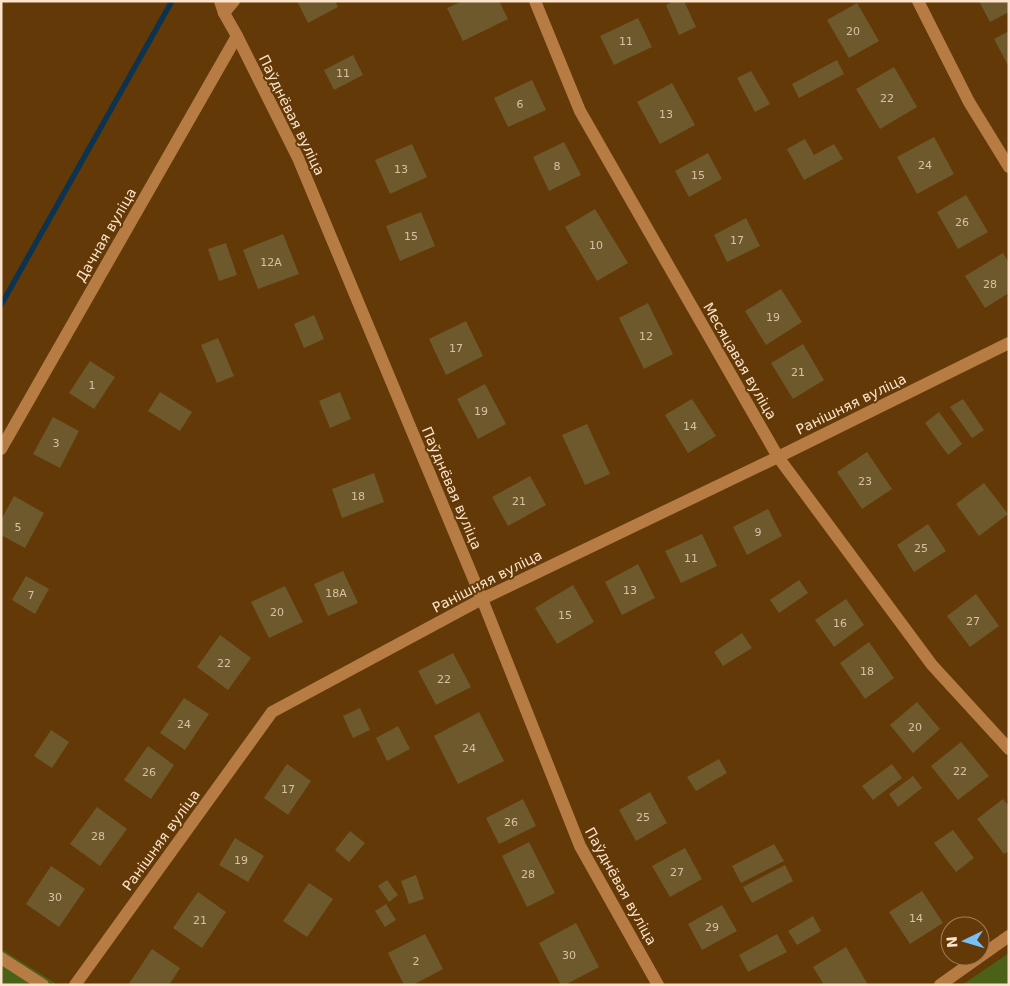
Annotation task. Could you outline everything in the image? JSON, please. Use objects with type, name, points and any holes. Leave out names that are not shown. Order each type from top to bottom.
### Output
[{"type":"street","points":[[222,7],[234,1]]},
{"type":"street","name":"Месяцавая вуліца","points":[[535,1],[580,111],[778,457],[932,665],[1009,749]]},
{"type":"street","points":[[918,1],[968,102],[1009,167]]},
{"type":"street","name":"Паўднёвая вуліца","points":[[222,7],[298,158],[482,598],[580,846],[658,985]]},
{"type":"street","name":"Дачная вуліца","points":[[1,449],[238,36]]},
{"type":"street","name":"Ранішняя вуліца","points":[[75,985],[272,712],[482,598],[778,457],[1009,343]]},
{"type":"street","points":[[940,985],[1009,936]]},
{"type":"street","points":[[1,958],[43,985]]},
{"type":"green space","points":[[1,949],[58,985],[1,985]]},
{"type":"green space","points":[[1009,953],[1009,985],[962,985],[990,966]]},
{"type":"building","points":[[297,1],[335,1],[338,7],[308,23]]},
{"type":"building","points":[[463,1],[499,1],[508,19],[463,41],[447,8]]},
{"type":"building","points":[[674,1],[684,1],[696,27],[679,35],[666,5]]},
{"type":"building","points":[[979,1],[1009,1],[1009,12],[990,22]]},
{"type":"building","points":[[857,3],[879,41],[849,58],[827,20]]},
{"type":"building","points":[[638,18],[652,47],[614,65],[600,36]]},
{"type":"building","points":[[1009,31],[1009,67],[994,39]]},
{"type":"building","points":[[353,55],[363,75],[334,90],[324,70]]},
{"type":"building","points":[[837,60],[844,74],[799,98],[792,84]]},
{"type":"building","points":[[894,67],[917,107],[880,129],[856,89]]},
{"type":"building","points":[[751,71],[770,104],[755,112],[737,78]]},
{"type":"building","points":[[532,80],[546,110],[508,127],[494,98]]},
{"type":"building","points":[[672,83],[695,125],[660,144],[637,102]]},
{"type":"building","points":[[934,137],[954,174],[917,194],[897,157]]},
{"type":"building","points":[[805,139],[814,155],[834,144],[843,159],[804,180],[787,149]]},
{"type":"building","points":[[564,142],[581,175],[549,191],[533,157]]},
{"type":"building","points":[[412,144],[427,177],[390,194],[375,160]]},
{"type":"building","points":[[708,153],[722,179],[689,197],[675,171]]},
{"type":"building","points":[[966,195],[988,232],[958,249],[937,212]]},
{"type":"building","points":[[595,209],[628,263],[597,281],[565,227]]},
{"type":"building","points":[[421,212],[435,246],[400,261],[386,226]]},
{"type":"building","points":[[746,218],[760,246],[727,262],[714,235]]},
{"type":"building","points":[[283,234],[299,274],[258,289],[243,250]]},
{"type":"building","points":[[226,243],[237,275],[219,281],[208,249]]},
{"type":"building","points":[[1003,253],[1009,263],[1009,293],[985,308],[965,276]]},
{"type":"building","points":[[781,289],[802,322],[766,345],[745,311]]},
{"type":"building","points":[[648,303],[673,354],[644,369],[619,318]]},
{"type":"building","points":[[314,315],[324,339],[304,348],[294,324]]},
{"type":"building","points":[[466,321],[483,356],[446,375],[429,339]]},
{"type":"building","points":[[218,338],[234,376],[217,383],[201,345]]},
{"type":"building","points":[[803,344],[824,380],[793,399],[771,363]]},
{"type":"building","points":[[90,361],[115,377],[94,409],[69,393]]},
{"type":"building","points":[[485,384],[506,424],[478,439],[457,399]]},
{"type":"building","points":[[160,392],[192,412],[180,431],[148,411]]},
{"type":"building","points":[[340,392],[351,419],[330,428],[319,401]]},
{"type":"building","points":[[692,399],[716,436],[688,453],[665,415]]},
{"type":"building","points":[[963,399],[984,430],[972,438],[950,407]]},
{"type":"building","points":[[939,412],[962,444],[948,455],[925,423]]},
{"type":"building","points":[[53,417],[79,431],[60,468],[33,454]]},
{"type":"building","points":[[587,424],[610,474],[585,485],[562,435]]},
{"type":"building","points":[[867,452],[892,489],[862,509],[837,472]]},
{"type":"building","points":[[374,473],[384,502],[342,518],[332,489]]},
{"type":"building","points":[[530,476],[546,505],[508,526],[492,497]]},
{"type":"building","points":[[984,483],[1008,514],[979,536],[956,504]]},
{"type":"building","points":[[14,496],[44,513],[25,548],[1,535],[1,520]]},
{"type":"building","points":[[768,509],[782,536],[747,555],[733,527]]},
{"type":"building","points":[[928,524],[946,551],[914,572],[897,545]]},
{"type":"building","points":[[702,534],[717,566],[681,583],[665,551]]},
{"type":"building","points":[[638,564],[655,598],[622,615],[605,582]]},
{"type":"building","points":[[343,571],[358,603],[328,616],[314,584]]},
{"type":"building","points":[[26,576],[49,589],[35,614],[12,600]]},
{"type":"building","points":[[799,580],[808,593],[779,613],[770,600]]},
{"type":"building","points":[[573,585],[594,622],[557,644],[535,608]]},
{"type":"building","points":[[285,586],[303,622],[269,638],[251,602]]},
{"type":"building","points":[[976,594],[999,626],[970,647],[947,616]]},
{"type":"building","points":[[846,599],[864,625],[834,647],[815,620]]},
{"type":"building","points":[[742,633],[752,648],[723,666],[714,652]]},
{"type":"building","points":[[220,635],[251,658],[228,690],[197,667]]},
{"type":"building","points":[[869,642],[894,678],[865,699],[840,663]]},
{"type":"building","points":[[453,653],[471,687],[436,705],[418,671]]},
{"type":"building","points":[[184,698],[209,714],[185,750],[160,733]]},
{"type":"building","points":[[917,702],[940,729],[913,753],[890,725]]},
{"type":"building","points":[[360,708],[370,730],[353,738],[343,716]]},
{"type":"building","points":[[479,712],[504,761],[458,784],[434,736]]},
{"type":"building","points":[[398,726],[410,749],[387,761],[376,738]]},
{"type":"building","points":[[51,730],[69,742],[52,768],[34,756]]},
{"type":"building","points":[[961,742],[989,776],[958,800],[931,766]]},
{"type":"building","points":[[148,746],[174,765],[151,799],[124,780]]},
{"type":"building","points":[[719,759],[727,773],[696,791],[687,777]]},
{"type":"building","points":[[287,764],[311,781],[288,815],[264,798]]},
{"type":"building","points":[[892,764],[902,778],[873,800],[862,786]]},
{"type":"building","points":[[913,776],[922,788],[898,807],[889,794]]},
{"type":"building","points":[[650,792],[667,823],[636,841],[619,810]]},
{"type":"building","points":[[523,799],[536,826],[499,844],[486,818]]},
{"type":"building","points":[[1003,799],[1009,806],[1009,851],[1004,854],[977,819]]},
{"type":"building","points":[[97,807],[127,829],[100,866],[70,844]]},
{"type":"building","points":[[953,830],[974,858],[956,872],[934,843]]},
{"type":"building","points":[[350,831],[365,843],[349,862],[335,850]]},
{"type":"building","points":[[235,838],[264,856],[248,882],[219,865]]},
{"type":"building","points":[[529,842],[555,893],[527,907],[502,856]]},
{"type":"building","points":[[774,844],[784,861],[741,883],[732,866]]},
{"type":"building","points":[[685,848],[702,879],[670,897],[652,866]]},
{"type":"building","points":[[785,865],[793,881],[752,903],[743,887]]},
{"type":"building","points":[[51,866],[85,889],[59,927],[26,904]]},
{"type":"building","points":[[416,875],[424,899],[409,904],[401,881]]},
{"type":"building","points":[[387,880],[398,895],[389,902],[378,886]]},
{"type":"building","points":[[309,883],[333,899],[307,937],[283,921]]},
{"type":"building","points":[[922,891],[940,918],[940,925],[910,944],[889,912]]},
{"type":"building","points":[[198,892],[226,912],[202,948],[173,928]]},
{"type":"building","points":[[386,904],[396,920],[385,927],[375,911]]},
{"type":"building","points":[[722,905],[737,931],[702,950],[688,924]]},
{"type":"building","points":[[813,916],[821,931],[797,945],[788,931]]},
{"type":"building","points":[[576,923],[599,967],[565,985],[561,985],[539,943]]},
{"type":"building","points":[[425,934],[443,969],[413,985],[404,985],[388,953]]},
{"type":"building","points":[[777,934],[787,952],[748,972],[739,955]]},
{"type":"building","points":[[846,947],[868,985],[824,985],[813,967]]},
{"type":"building","points":[[152,949],[180,968],[169,985],[128,985]]},
{"type":"waterway","points":[[1,305],[172,1]]}]
